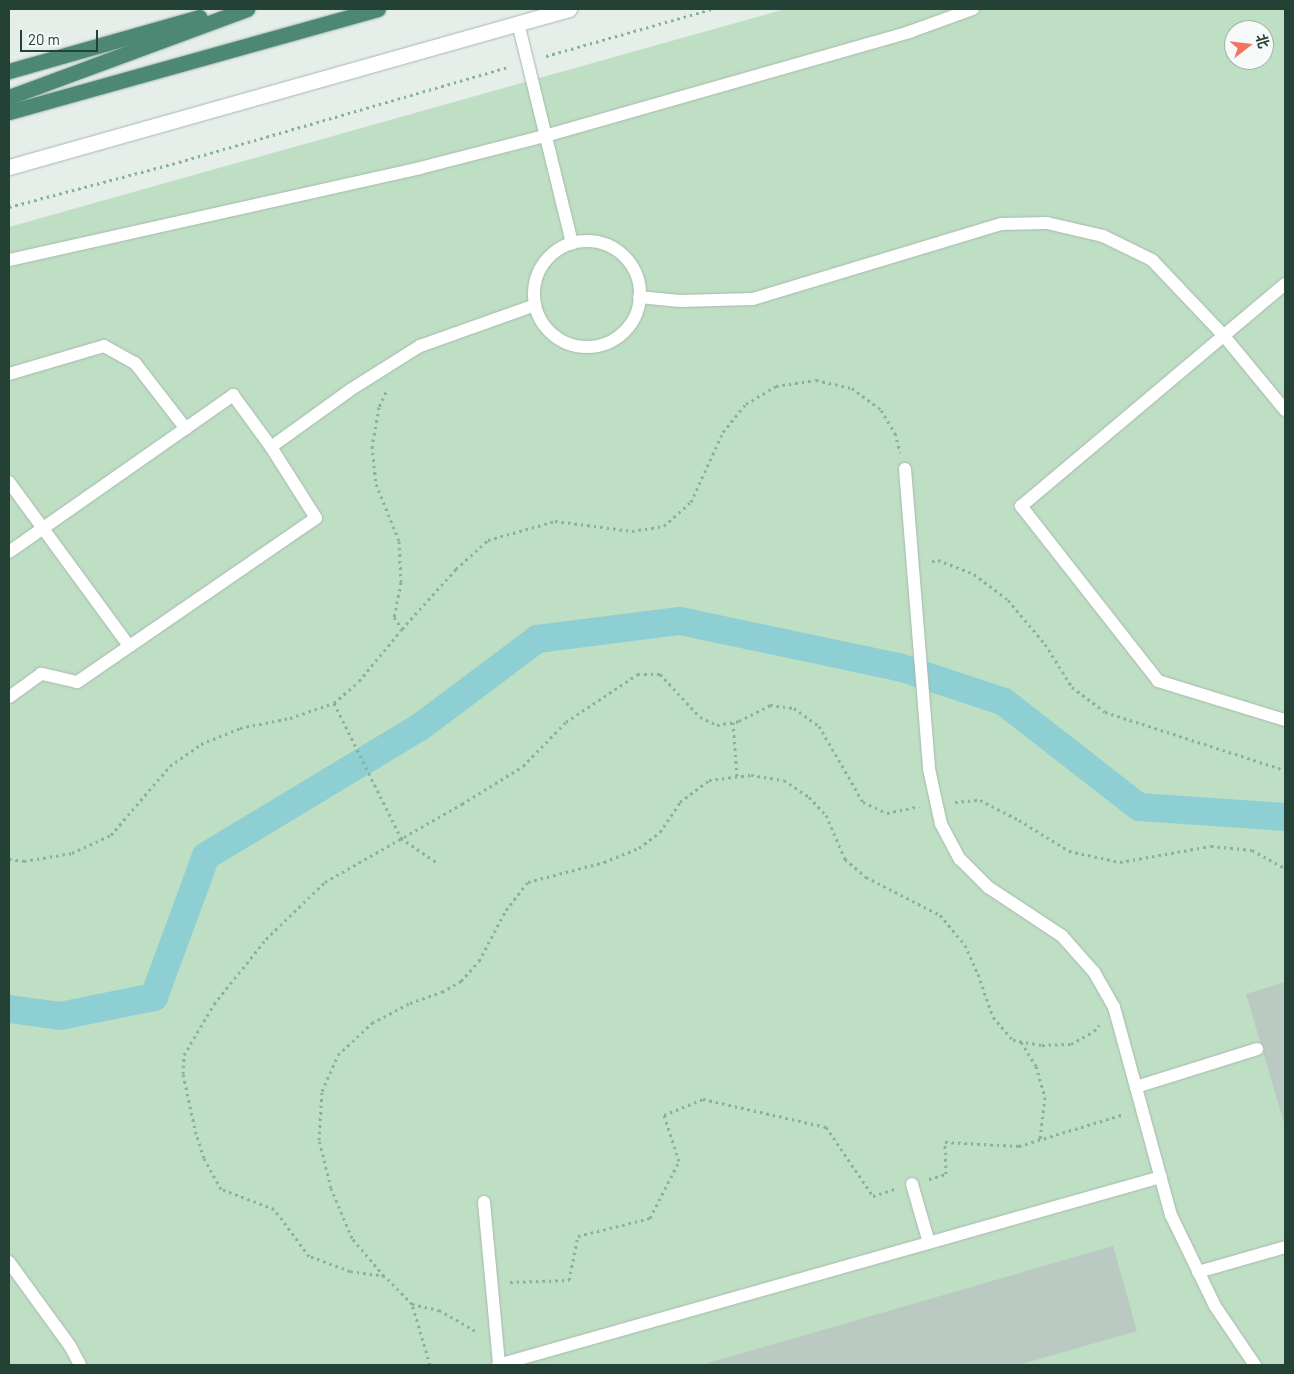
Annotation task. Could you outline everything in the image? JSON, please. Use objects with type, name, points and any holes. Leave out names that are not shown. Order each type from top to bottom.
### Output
[{"type":"highway","points":[[9,71],[228,9]]},
{"type":"highway","points":[[9,97],[247,9]]},
{"type":"highway","points":[[9,112],[378,9]]},
{"type":"main road","points":[[9,167],[569,9]]},
{"type":"lane","points":[[9,260],[420,168],[545,136],[909,32],[973,9]]},
{"type":"lane","points":[[518,23],[572,243]]},
{"type":"lane","points":[[639,296],[680,301],[753,299],[1002,224],[1047,224],[1103,236],[1152,260],[1224,336],[1285,410]]},
{"type":"lane","points":[[596,241],[612,247],[625,257],[635,271],[640,289],[639,296],[639,306],[632,323],[620,336],[604,345],[586,348],[569,344],[553,335],[541,322],[535,305],[534,287],[539,271],[548,257],[562,247],[572,243],[596,241]]},
{"type":"lane","points":[[1285,284],[1021,506],[1158,680],[1285,720]]},
{"type":"lane","points":[[271,447],[350,390],[420,346],[535,305]]},
{"type":"lane","points":[[9,374],[104,346],[135,363],[186,429]]},
{"type":"lane","points":[[9,552],[233,395],[271,447],[316,518],[77,682],[41,674],[9,697]]},
{"type":"lane","points":[[905,469],[929,770],[941,824],[960,859],[988,887],[1062,936],[1094,972],[1114,1006],[1171,1215],[1215,1306],[1255,1365]]},
{"type":"lane","points":[[9,482],[129,646]]},
{"type":"lane","points":[[1136,1087],[1257,1049]]},
{"type":"lane","points":[[484,1202],[499,1365],[523,1363],[929,1243],[1161,1177]]},
{"type":"lane","points":[[912,1184],[929,1243]]},
{"type":"lane","points":[[1198,1272],[1285,1247]]},
{"type":"lane","points":[[9,1262],[70,1346],[80,1365]]},
{"type":"path","points":[[9,207],[179,162],[712,9]]},
{"type":"path","points":[[9,859],[24,861],[72,853],[111,835],[170,766],[201,744],[240,728],[290,718],[334,703],[359,681],[402,629],[456,569],[488,540],[555,521],[632,531],[664,526],[691,502],[729,425],[746,404],[776,386],[816,380],[852,388],[881,410],[896,433],[905,469]]},
{"type":"path","points":[[387,390],[379,407],[372,446],[376,484],[398,541],[401,582],[394,617],[402,629]]},
{"type":"path","points":[[914,564],[938,560],[974,574],[1008,600],[1045,644],[1072,687],[1105,712],[1285,770]]},
{"type":"path","points":[[384,1276],[350,1271],[309,1256],[274,1209],[221,1189],[204,1158],[196,1134],[183,1074],[184,1054],[214,1004],[266,939],[325,882],[523,766],[566,722],[638,674],[660,674],[700,716],[717,725],[733,722],[770,705],[794,708],[820,726],[863,802],[887,813],[936,803],[980,800],[1019,820],[1069,851],[1120,862],[1212,846],[1252,850],[1285,868]]},
{"type":"path","points":[[334,703],[402,838],[436,862]]},
{"type":"path","points":[[733,722],[736,776]]},
{"type":"path","points":[[430,1365],[412,1304],[384,1276],[352,1238],[331,1188],[319,1140],[322,1091],[338,1055],[372,1024],[410,1003],[442,992],[461,981],[479,961],[506,910],[528,882],[604,862],[639,848],[660,832],[680,802],[709,780],[751,775],[784,780],[809,797],[826,815],[845,859],[866,877],[940,915],[965,946],[978,974],[993,1017],[1013,1040],[1042,1045],[1071,1044],[1094,1031],[1114,1006]]},
{"type":"path","points":[[1020,1041],[1036,1066],[1045,1097],[1040,1139]]},
{"type":"path","points":[[492,1283],[568,1280],[578,1236],[650,1218],[679,1161],[664,1116],[704,1100],[826,1126],[873,1196],[946,1174],[945,1142],[1019,1146],[1142,1108]]},
{"type":"path","points":[[412,1304],[438,1310],[497,1344]]},
{"type":"green space","points":[[785,9],[1285,9],[1285,1365],[9,1365],[9,227]]},
{"type":"building","points":[[1285,982],[1285,1126],[1246,994]]},
{"type":"building","points":[[1113,1246],[1137,1331],[1018,1365],[701,1365]]},
{"type":"waterway","points":[[9,1009],[60,1016],[154,997],[206,856],[420,727],[537,639],[680,621],[899,667],[1004,702],[1139,807],[1285,817]]}]
